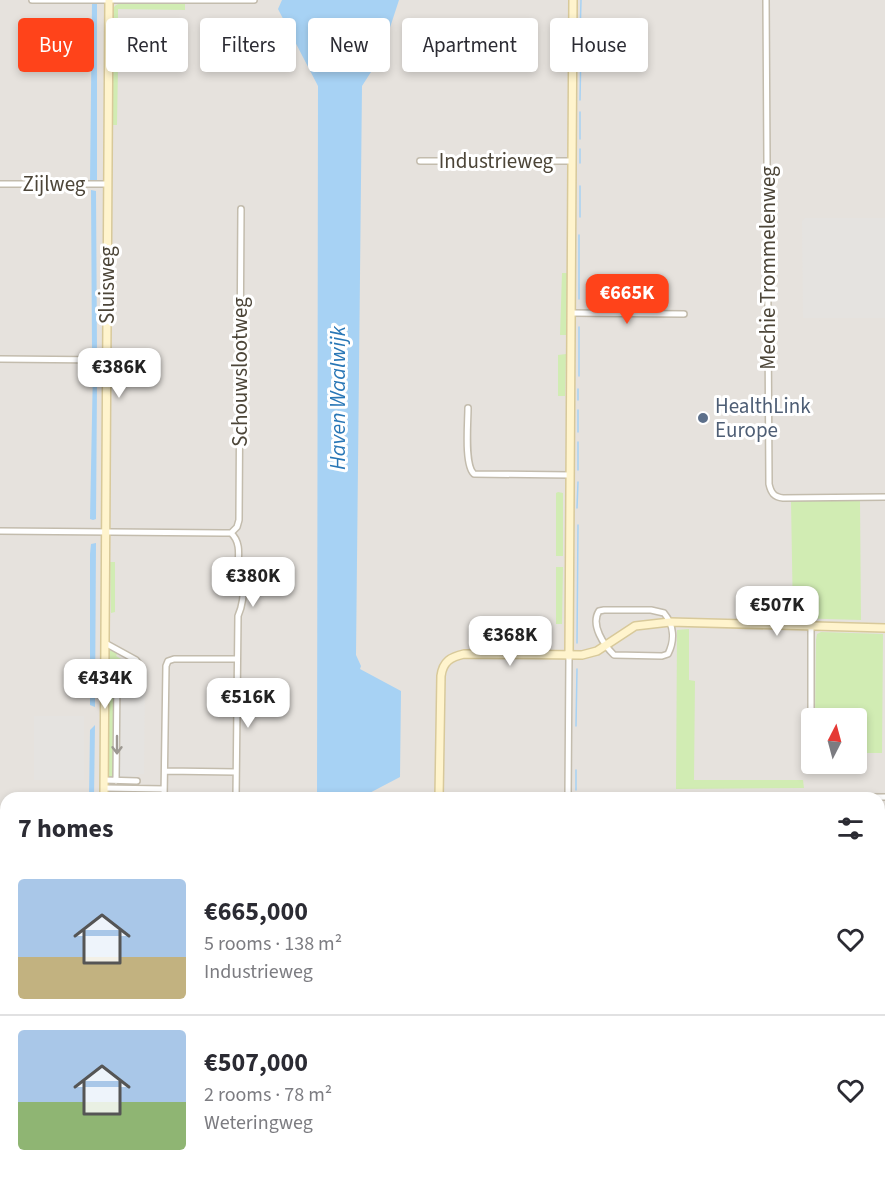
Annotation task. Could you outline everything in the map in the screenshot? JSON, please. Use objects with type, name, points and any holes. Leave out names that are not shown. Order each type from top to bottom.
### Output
[{"type":"street","points":[[32,0],[254,1]]},
{"type":"street","name":"Sluisweg","points":[[104,792],[109,0]]},
{"type":"street","name":"Industrieweg","points":[[568,792],[573,0]]},
{"type":"street","name":"Mechie Trommelenweg","points":[[766,0],[769,484],[771,492],[776,497],[885,497]]},
{"type":"street","name":"Industrieweg","points":[[420,161],[572,161]]},
{"type":"street","name":"Zijlweg","points":[[0,184],[107,184]]},
{"type":"street","name":"Schouwslootweg","points":[[231,533],[237,527],[239,520],[241,209]]},
{"type":"street","points":[[571,313],[684,314]]},
{"type":"street","points":[[0,359],[106,360]]},
{"type":"street","points":[[468,408],[468,461],[470,471],[474,474],[570,475]]},
{"type":"street","points":[[0,531],[231,533],[236,537],[238,577],[242,583],[242,607],[238,616],[236,792]]},
{"type":"street","points":[[599,611],[661,612],[670,622],[673,627],[668,654],[662,656],[614,655],[596,628],[595,616],[599,611]]},
{"type":"street","points":[[439,792],[441,676],[445,662],[452,657],[464,654],[582,656],[597,651],[635,626],[670,622],[885,628]]},
{"type":"street","points":[[811,626],[811,708]]},
{"type":"street","points":[[105,643],[136,660],[140,665],[138,672],[117,675],[116,781]]},
{"type":"street","points":[[104,784],[164,789],[166,666],[168,661],[174,659],[237,659]]},
{"type":"street","points":[[165,771],[236,772]]},
{"type":"street","points":[[104,784],[116,781],[137,781]]},
{"type":"shaded area","points":[[0,0],[885,0],[885,792],[0,792]]},
{"type":"shaded area","points":[[805,218],[885,218],[885,318],[803,318],[802,221]]},
{"type":"shaded area","points":[[119,675],[145,676],[144,774],[135,777],[118,777]]},
{"type":"shaded area","points":[[34,716],[84,716],[84,780],[34,780]]},
{"type":"green space","points":[[121,3],[185,3],[185,10],[118,9],[118,18],[112,18],[112,9]]},
{"type":"green space","points":[[112,72],[118,72],[117,125],[111,125]]},
{"type":"green space","points":[[562,273],[568,273],[567,335],[560,335]]},
{"type":"green space","points":[[566,354],[565,396],[558,396],[558,355]]},
{"type":"green space","points":[[556,493],[563,493],[563,556],[556,556]]},
{"type":"green space","points":[[860,500],[861,620],[793,618],[791,501]]},
{"type":"green space","points":[[110,562],[115,562],[115,612],[111,613]]},
{"type":"green space","points":[[556,567],[563,567],[562,624],[556,624]]},
{"type":"green space","points":[[689,629],[689,680],[695,681],[694,780],[803,780],[804,788],[676,789],[677,630]]},
{"type":"green space","points":[[821,632],[883,634],[882,753],[867,753],[867,708],[815,708],[817,634]]},
{"type":"green space","points":[[113,649],[118,652],[116,656],[133,666],[135,662],[137,670],[115,670],[114,775],[111,778],[107,775],[108,652]]},
{"type":"water","points":[[282,0],[399,0],[390,27],[390,18],[308,18],[308,67],[296,44],[296,18],[283,18],[278,9]]},
{"type":"water","points":[[92,3],[97,3],[97,182],[90,182],[91,72],[94,72],[94,18],[92,18]]},
{"type":"water","name":"Haven Waalwijk","points":[[311,72],[371,72],[362,86],[356,655],[360,669],[401,691],[400,777],[371,792],[317,792],[318,86]]},
{"type":"water","points":[[91,190],[96,191],[97,350],[94,351],[92,349]]},
{"type":"water","points":[[93,367],[97,368],[97,386],[96,519],[93,520],[90,519]]},
{"type":"water","points":[[96,543],[95,707],[90,705],[90,554],[91,544]]},
{"type":"water","points":[[95,725],[94,792],[89,792],[90,730]]},
{"type":"waterway","points":[[580,18],[581,0]]},
{"type":"waterway","points":[[580,100],[581,72]]},
{"type":"waterway","points":[[580,112],[580,139]]},
{"type":"waterway","points":[[580,149],[580,163]]},
{"type":"waterway","points":[[580,186],[580,217]]},
{"type":"waterway","points":[[579,235],[579,299]]},
{"type":"waterway","points":[[579,327],[579,376]]},
{"type":"waterway","points":[[578,389],[578,400]]},
{"type":"waterway","points":[[578,410],[578,432]]},
{"type":"waterway","points":[[578,442],[578,470]]},
{"type":"waterway","points":[[577,508],[578,482]]},
{"type":"waterway","points":[[577,643],[578,525]]},
{"type":"waterway","points":[[576,726],[577,669]]},
{"type":"waterway","points":[[576,770],[576,790]]},
{"type":"place","name":"HealthLink Europe","points":[[703,418]]}]
